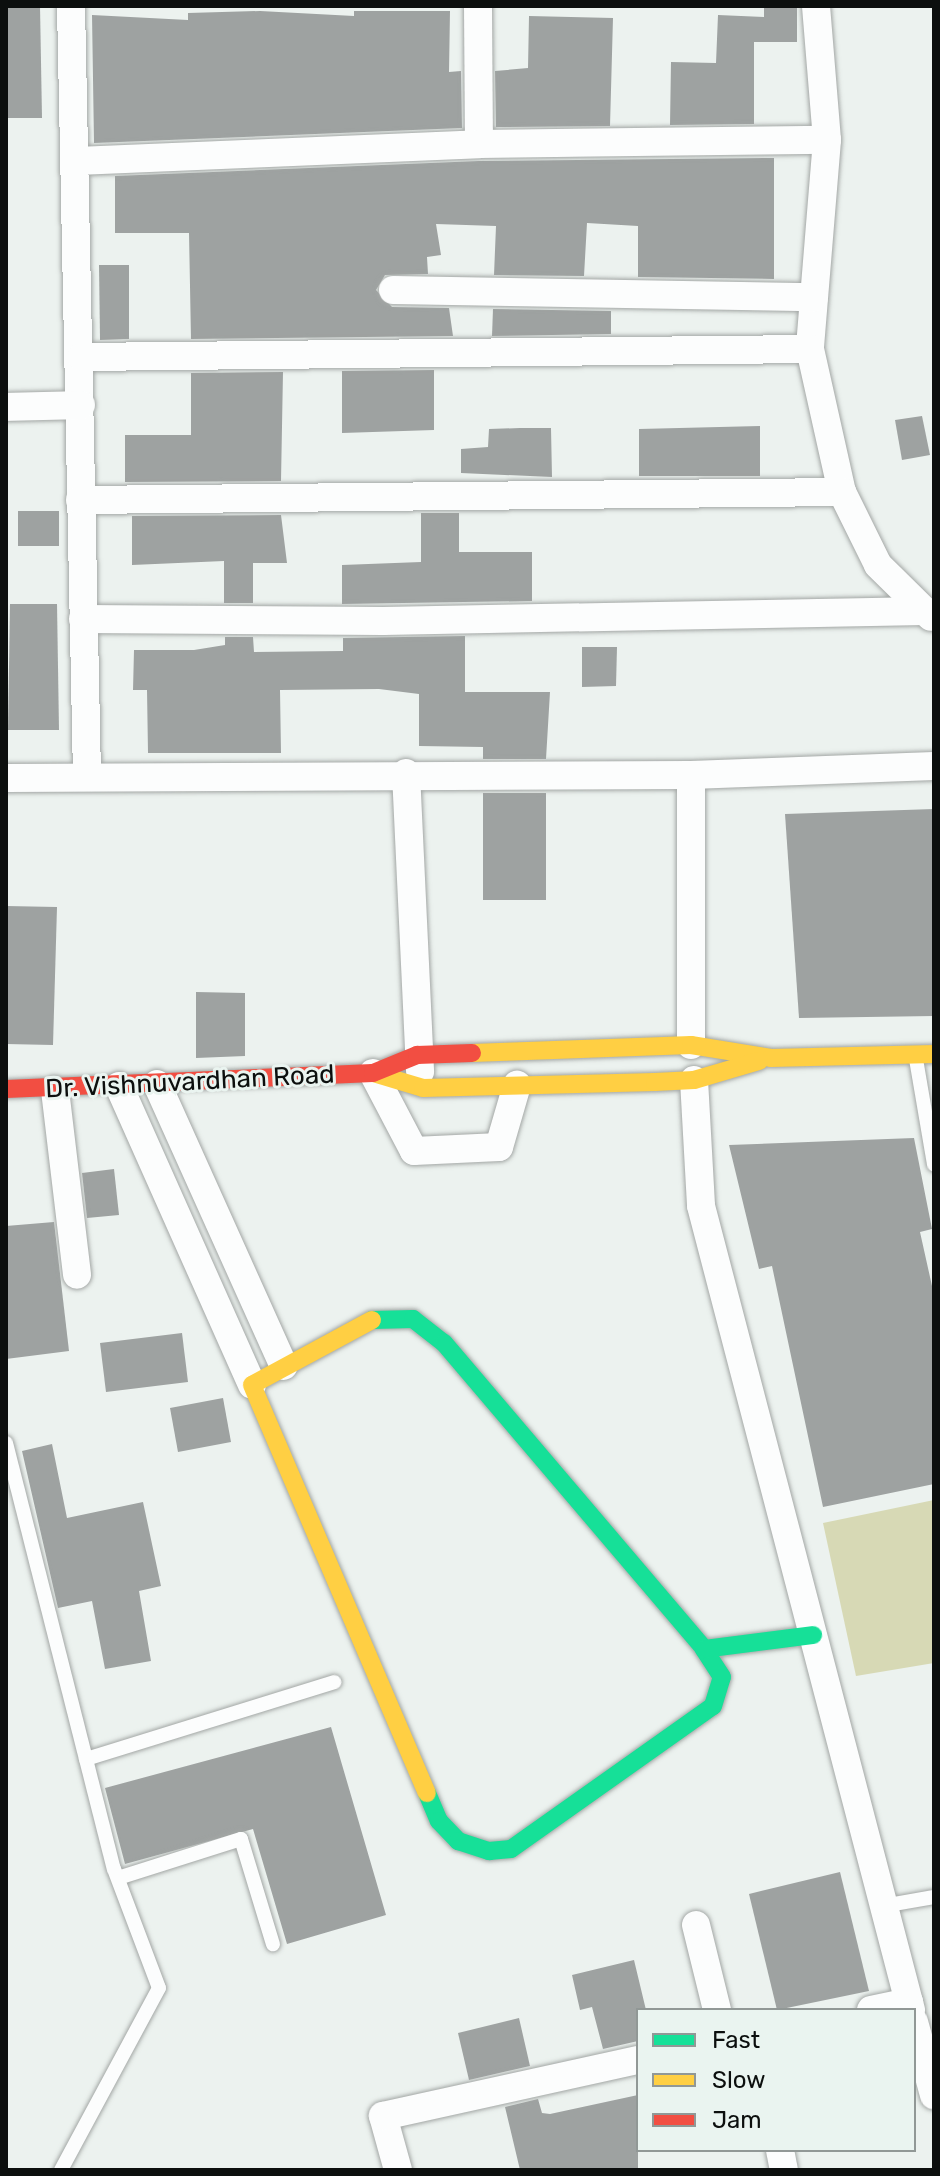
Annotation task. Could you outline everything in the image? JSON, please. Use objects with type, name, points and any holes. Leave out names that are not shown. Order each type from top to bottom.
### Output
[{"type":"street","points":[[71,6],[82,357],[80,500],[87,774]]},
{"type":"street","points":[[478,6],[479,144]]},
{"type":"street","points":[[816,6],[827,140],[810,349],[842,492],[878,565],[929,616]]},
{"type":"street","points":[[77,161],[479,144],[827,140]]},
{"type":"street","points":[[393,290],[814,297]]},
{"type":"street","points":[[82,357],[810,349]]},
{"type":"street","points":[[6,407],[81,405]]},
{"type":"street","points":[[80,500],[842,492]]},
{"type":"street","points":[[83,619],[383,621],[929,616]]},
{"type":"street","points":[[6,778],[87,774],[691,775],[934,766]]},
{"type":"street","points":[[406,773],[417,1055],[423,1088]]},
{"type":"street","points":[[691,775],[691,1045]]},
{"type":"street","name":"Dr. Vishnuvardhan Road","points":[[6,1089],[55,1090],[373,1073],[417,1055],[691,1045],[771,1058],[925,1054]]},
{"type":"street","name":"Dr. Vishnuvardhan Road","points":[[373,1073],[423,1088],[694,1080],[771,1058]]},
{"type":"street","points":[[373,1073],[414,1151],[499,1147],[517,1085]]},
{"type":"street","points":[[694,1080],[701,1206],[910,2008]]},
{"type":"street","points":[[157,1084],[284,1366]]},
{"type":"street","points":[[119,1086],[252,1385],[439,1821],[458,1841],[489,1851],[511,1849],[713,1706],[722,1677],[704,1649],[444,1343],[413,1319],[369,1320],[252,1385]]},
{"type":"street","points":[[55,1090],[77,1275]]},
{"type":"street","points":[[704,1649],[813,1635]]},
{"type":"street","points":[[696,1925],[717,2008]]},
{"type":"street","points":[[916,2029],[934,2095]]},
{"type":"street","points":[[398,2170],[383,2116],[636,2060]]},
{"type":"lane","points":[[925,1054],[934,1164]]},
{"type":"lane","points":[[6,1443],[118,1878],[159,1988],[61,2170]]},
{"type":"lane","points":[[86,1759],[334,1682]]},
{"type":"lane","points":[[118,1878],[241,1839],[273,1944]]},
{"type":"lane","points":[[883,1906],[934,1897]]},
{"type":"green space","points":[[934,1500],[934,1663],[856,1676],[823,1523]]},
{"type":"building","points":[[6,6],[40,6],[42,118],[6,118]]},
{"type":"building","points":[[764,6],[797,6],[797,42],[754,42],[754,124],[670,125],[671,62],[716,63],[718,15],[764,17]]},
{"type":"building","points":[[260,11],[354,16],[354,11],[450,11],[449,72],[461,71],[462,128],[94,143],[92,15],[188,20],[188,13]]},
{"type":"building","points":[[529,16],[613,18],[610,126],[496,127],[495,71],[528,68]]},
{"type":"building","points":[[774,158],[774,279],[638,277],[638,226],[587,223],[584,276],[494,275],[496,226],[436,224],[441,255],[427,257],[428,274],[385,275],[376,290],[392,307],[449,308],[453,336],[191,339],[189,233],[115,233],[115,176],[479,161]]},
{"type":"building","points":[[99,265],[129,265],[129,339],[100,340]]},
{"type":"building","points":[[493,309],[611,311],[611,334],[492,336]]},
{"type":"building","points":[[434,370],[434,430],[342,433],[342,371]]},
{"type":"building","points":[[283,372],[281,481],[125,482],[125,435],[191,435],[191,373]]},
{"type":"building","points":[[922,416],[930,455],[902,460],[895,420]]},
{"type":"building","points":[[760,426],[760,476],[639,476],[639,429]]},
{"type":"building","points":[[551,428],[552,477],[461,473],[461,449],[488,447],[489,429]]},
{"type":"building","points":[[18,511],[59,511],[59,546],[18,546]]},
{"type":"building","points":[[421,513],[459,513],[459,552],[532,552],[532,601],[342,604],[342,565],[421,562]]},
{"type":"building","points":[[281,515],[287,563],[253,563],[253,603],[224,603],[224,561],[132,565],[132,516]]},
{"type":"building","points":[[10,604],[57,604],[59,730],[8,730]]},
{"type":"building","points":[[465,636],[465,692],[550,692],[546,759],[483,759],[483,747],[419,746],[419,694],[379,689],[280,690],[281,753],[148,753],[147,690],[133,690],[134,650],[194,650],[225,645],[225,637],[253,637],[254,652],[343,651],[343,638]]},
{"type":"building","points":[[582,647],[617,647],[616,686],[582,687]]},
{"type":"building","points":[[483,793],[546,793],[546,900],[483,900]]},
{"type":"building","points":[[934,809],[934,1016],[799,1018],[785,814]]},
{"type":"building","points":[[6,906],[57,907],[53,1045],[6,1044]]},
{"type":"building","points":[[196,992],[245,993],[245,1056],[196,1058]]},
{"type":"building","points":[[914,1138],[932,1229],[920,1232],[934,1295],[934,1484],[823,1507],[772,1266],[759,1269],[729,1145]]},
{"type":"building","points":[[114,1169],[119,1215],[87,1218],[82,1173]]},
{"type":"building","points":[[54,1222],[69,1351],[6,1359],[6,1226]]},
{"type":"building","points":[[182,1333],[188,1382],[106,1392],[100,1343]]},
{"type":"building","points":[[223,1398],[231,1442],[178,1452],[170,1408]]},
{"type":"building","points":[[52,1444],[67,1518],[143,1502],[161,1586],[139,1591],[151,1661],[105,1669],[92,1601],[58,1608],[22,1451]]},
{"type":"building","points":[[331,1727],[386,1915],[287,1944],[253,1829],[125,1864],[105,1788]]},
{"type":"building","points":[[840,1872],[869,1991],[777,2008],[749,1894]]},
{"type":"building","points":[[634,1960],[646,2008],[636,2008],[636,2041],[603,2049],[592,2007],[580,2010],[572,1975]]},
{"type":"building","points":[[519,2018],[530,2066],[469,2080],[458,2033]]},
{"type":"building","points":[[636,2095],[638,2170],[520,2170],[505,2107],[538,2099],[542,2113],[550,2114]]},
{"type":"traffic: fast","points":[[372,1320],[413,1319],[444,1343],[704,1649]]},
{"type":"traffic: fast","points":[[427,1793],[439,1821],[458,1841],[489,1851],[511,1849],[713,1706],[722,1677],[704,1649],[813,1635]]},
{"type":"traffic: slow","points":[[472,1053],[691,1045],[771,1058],[934,1054]]},
{"type":"traffic: slow","points":[[373,1073],[423,1088],[655,1082],[694,1080],[759,1061]]},
{"type":"traffic: slow","points":[[372,1320],[252,1385],[427,1793]]},
{"type":"traffic: jam","points":[[6,1089],[373,1073],[417,1055],[472,1053]]}]
